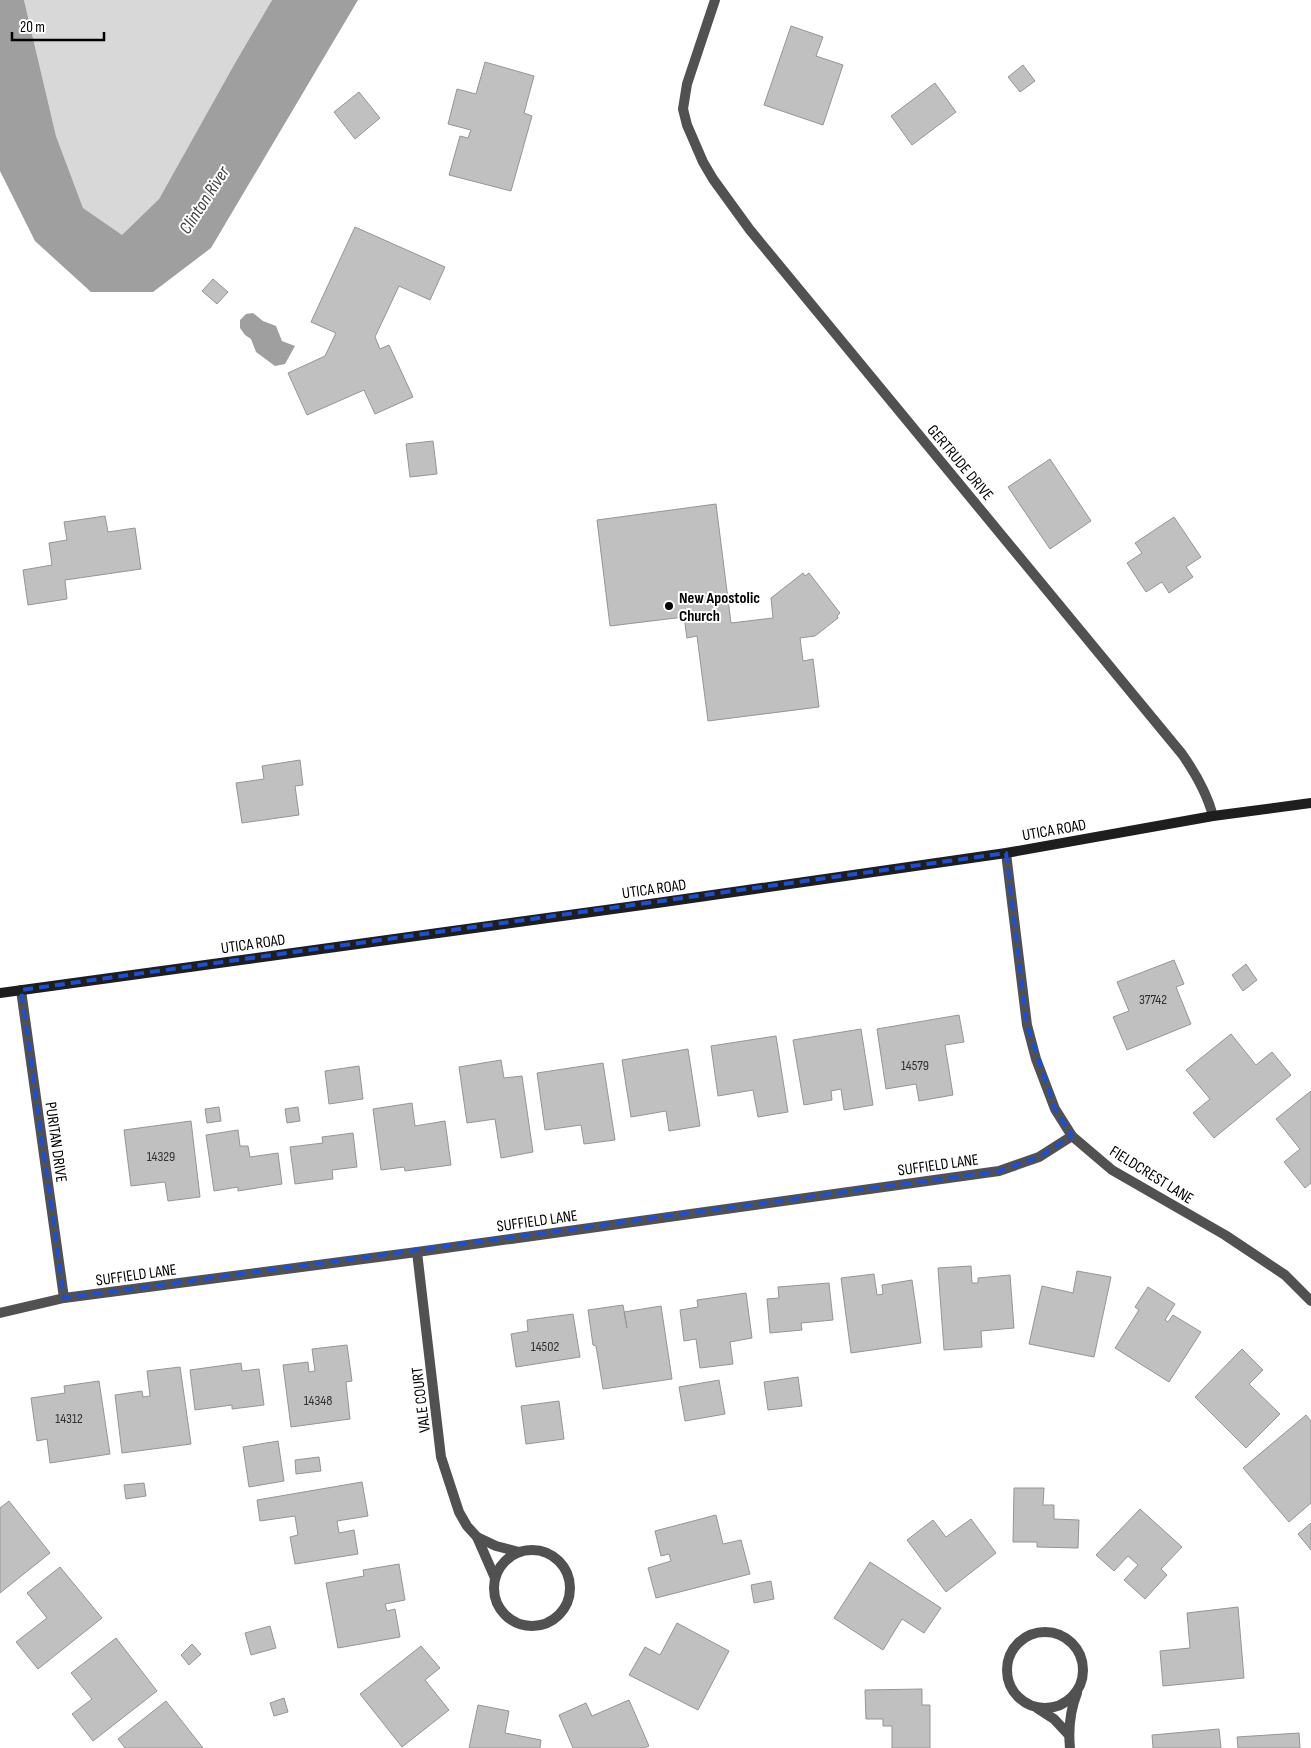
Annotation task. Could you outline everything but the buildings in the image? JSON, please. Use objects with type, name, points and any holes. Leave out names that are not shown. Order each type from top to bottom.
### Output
[{"type":"street","name":"GERTRUDE DRIVE","points":[[715,0],[688,84],[683,109],[687,125],[703,162],[713,179],[750,230],[1182,754],[1197,775],[1208,797],[1213,816]]},
{"type":"street","name":"UTICA ROAD","points":[[0,993],[1006,853],[1213,816],[1311,803]]},
{"type":"street","name":"FIELDCREST LANE","points":[[1006,853],[1026,1025],[1036,1059],[1055,1109],[1072,1136],[1112,1170],[1225,1235],[1285,1275],[1311,1301]]},
{"type":"street","name":"PURITAN DRIVE","points":[[21,990],[64,1298]]},
{"type":"street","name":"SUFFIELD LANE","points":[[0,1313],[64,1298],[418,1252],[999,1171],[1039,1157],[1072,1136]]},
{"type":"street","name":"VALE COURT","points":[[418,1252],[442,1457],[459,1512],[467,1526],[477,1537],[494,1578],[493,1590],[496,1602],[502,1613],[512,1621],[523,1626],[548,1623],[558,1616],[566,1606],[570,1593],[569,1580],[564,1568],[556,1558],[545,1552],[532,1550],[519,1552],[496,1546],[477,1537]]},
{"type":"street","points":[[494,1578],[508,1558],[519,1552]]},
{"type":"street","points":[[1069,1735],[1054,1719],[1025,1703],[1015,1695],[1009,1684],[1006,1672],[1008,1660],[1013,1649],[1021,1640],[1032,1634],[1045,1631],[1058,1634],[1069,1640],[1078,1650],[1082,1662],[1083,1675],[1071,1710],[1070,1748]]},
{"type":"street","points":[[1036,1708],[1060,1705],[1071,1698],[1079,1687]]},
{"type":"highlighted area","points":[[1006,853],[1027,1025],[1055,1109],[1072,1136],[1039,1157],[999,1171],[64,1298],[21,990]]},
{"type":"shaded area","points":[[24,0],[272,0],[159,199],[122,236],[83,208],[56,136]]},
{"type":"water","name":"Clinton River","points":[[0,0],[24,0],[56,136],[83,208],[122,235],[159,199],[272,0],[358,0],[211,248],[153,292],[91,292],[35,241],[0,171]]},
{"type":"water","points":[[253,313],[263,321],[276,326],[282,341],[295,346],[285,364],[275,366],[256,352],[251,339],[240,328],[240,320],[246,314]]},
{"type":"place","name":"New Apostolic Church","points":[[669,606]]}]
